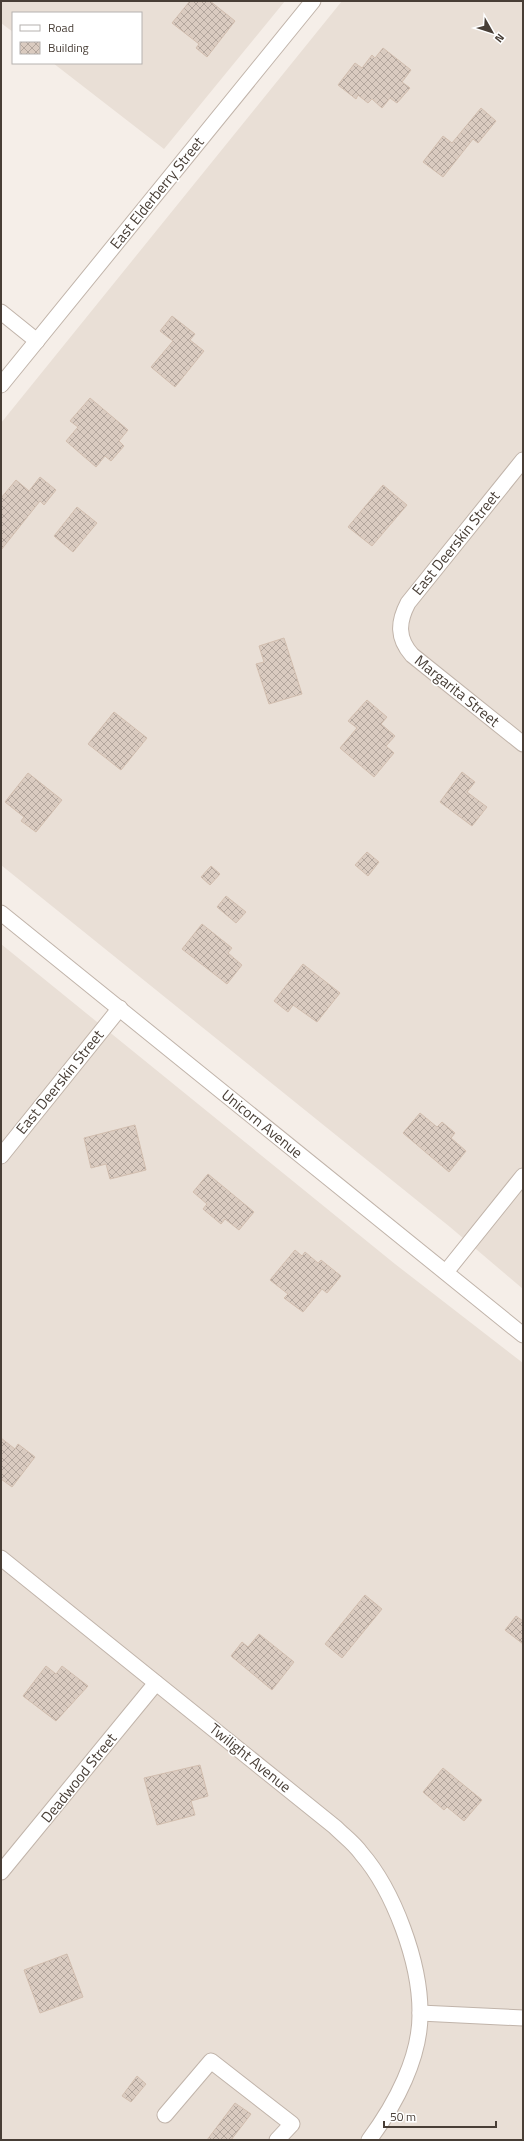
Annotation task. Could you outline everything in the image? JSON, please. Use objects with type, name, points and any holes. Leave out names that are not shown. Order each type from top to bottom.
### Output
[{"type":"street","name":"East Elderberry Street","points":[[1,385],[313,1]]},
{"type":"street","points":[[1,312],[37,341]]},
{"type":"street","name":"East Deerskin Street","points":[[400,632],[401,617],[408,603],[523,460]]},
{"type":"street","name":"Margarita Street","points":[[400,632],[404,646],[412,655],[523,744]]},
{"type":"street","name":"Unicorn Avenue","points":[[1,912],[523,1335]]},
{"type":"street","name":"East Deerskin Street","points":[[1,1156],[120,1008]]},
{"type":"street","points":[[446,1272],[523,1176]]},
{"type":"street","name":"Twilight Avenue","points":[[1,1558],[335,1827],[361,1852],[384,1884],[402,1925],[416,1974],[420,2013],[417,2041],[406,2077],[387,2116],[369,2140]]},
{"type":"street","name":"Deadwood Street","points":[[1,1872],[156,1683]]},
{"type":"street","points":[[420,2013],[523,2018]]},
{"type":"street","points":[[165,2115],[211,2061],[292,2124],[278,2140]]},
{"type":"shaded area","points":[[1,1],[285,1],[164,149],[54,64],[142,64],[142,12],[12,12],[12,31],[1,23]]},
{"type":"shaded area","points":[[342,1],[523,1],[523,1289],[450,1227],[1,865],[1,423]]},
{"type":"shaded area","points":[[1,944],[395,1264],[523,1363],[523,2140],[1,2140]]},
{"type":"building","points":[[190,1],[210,1],[235,21],[207,57],[196,48],[199,44],[172,23]]},
{"type":"building","points":[[383,48],[411,70],[402,82],[410,88],[397,103],[390,98],[382,108],[372,99],[368,103],[358,95],[356,99],[338,85],[355,63],[362,68],[372,55],[375,58]]},
{"type":"building","points":[[481,108],[496,121],[478,143],[473,139],[443,177],[423,162],[443,136],[452,143]]},
{"type":"building","points":[[172,316],[195,334],[190,340],[204,351],[175,387],[151,367],[173,341],[160,331]]},
{"type":"building","points":[[90,398],[128,430],[119,441],[124,446],[111,461],[105,456],[96,467],[66,441],[78,427],[70,421]]},
{"type":"building","points":[[40,477],[56,490],[44,505],[40,501],[1,550],[1,498],[16,480],[29,491]]},
{"type":"building","points":[[383,485],[407,505],[372,546],[348,527]]},
{"type":"building","points":[[77,507],[97,523],[73,552],[54,536]]},
{"type":"building","points":[[284,638],[302,694],[269,704],[256,664],[264,662],[259,646]]},
{"type":"building","points":[[367,700],[387,717],[381,724],[395,736],[386,746],[394,753],[374,777],[340,748],[357,728],[348,721]]},
{"type":"building","points":[[114,712],[147,738],[121,770],[88,744]]},
{"type":"building","points":[[462,772],[475,782],[467,792],[487,807],[472,826],[440,802]]},
{"type":"building","points":[[28,773],[62,800],[36,832],[21,821],[24,817],[5,802]]},
{"type":"building","points":[[367,852],[379,862],[368,876],[355,865]]},
{"type":"building","points":[[211,866],[220,874],[210,885],[201,877]]},
{"type":"building","points":[[226,896],[246,912],[236,923],[217,907]]},
{"type":"building","points":[[202,924],[232,948],[228,953],[242,965],[227,984],[182,949]]},
{"type":"building","points":[[303,964],[340,993],[317,1022],[293,1005],[288,1012],[274,1001]]},
{"type":"building","points":[[420,1113],[437,1127],[442,1122],[455,1133],[451,1138],[466,1151],[449,1172],[403,1133]]},
{"type":"building","points":[[135,1125],[146,1170],[110,1179],[106,1164],[91,1168],[84,1138]]},
{"type":"building","points":[[208,1174],[254,1212],[239,1230],[225,1219],[221,1224],[203,1209],[207,1204],[193,1192]]},
{"type":"building","points":[[295,1250],[302,1256],[305,1252],[318,1263],[321,1260],[341,1276],[327,1293],[322,1289],[303,1312],[284,1298],[288,1294],[270,1280]]},
{"type":"building","points":[[1,1438],[15,1449],[18,1444],[35,1457],[12,1487],[1,1479]]},
{"type":"building","points":[[365,1595],[382,1609],[342,1658],[325,1644]]},
{"type":"building","points":[[516,1616],[523,1621],[523,1644],[505,1630]]},
{"type":"building","points":[[259,1634],[294,1662],[272,1690],[231,1656],[242,1642],[248,1647]]},
{"type":"building","points":[[46,1666],[56,1674],[62,1666],[88,1686],[56,1721],[23,1696]]},
{"type":"building","points":[[200,1765],[208,1796],[191,1801],[195,1815],[157,1825],[144,1778]]},
{"type":"building","points":[[443,1768],[482,1800],[464,1821],[447,1807],[444,1810],[423,1792]]},
{"type":"building","points":[[67,1954],[83,1997],[40,2013],[24,1970]]},
{"type":"building","points":[[137,2076],[146,2084],[131,2102],[122,2096]]},
{"type":"building","points":[[235,2103],[251,2114],[231,2140],[207,2140]]}]
